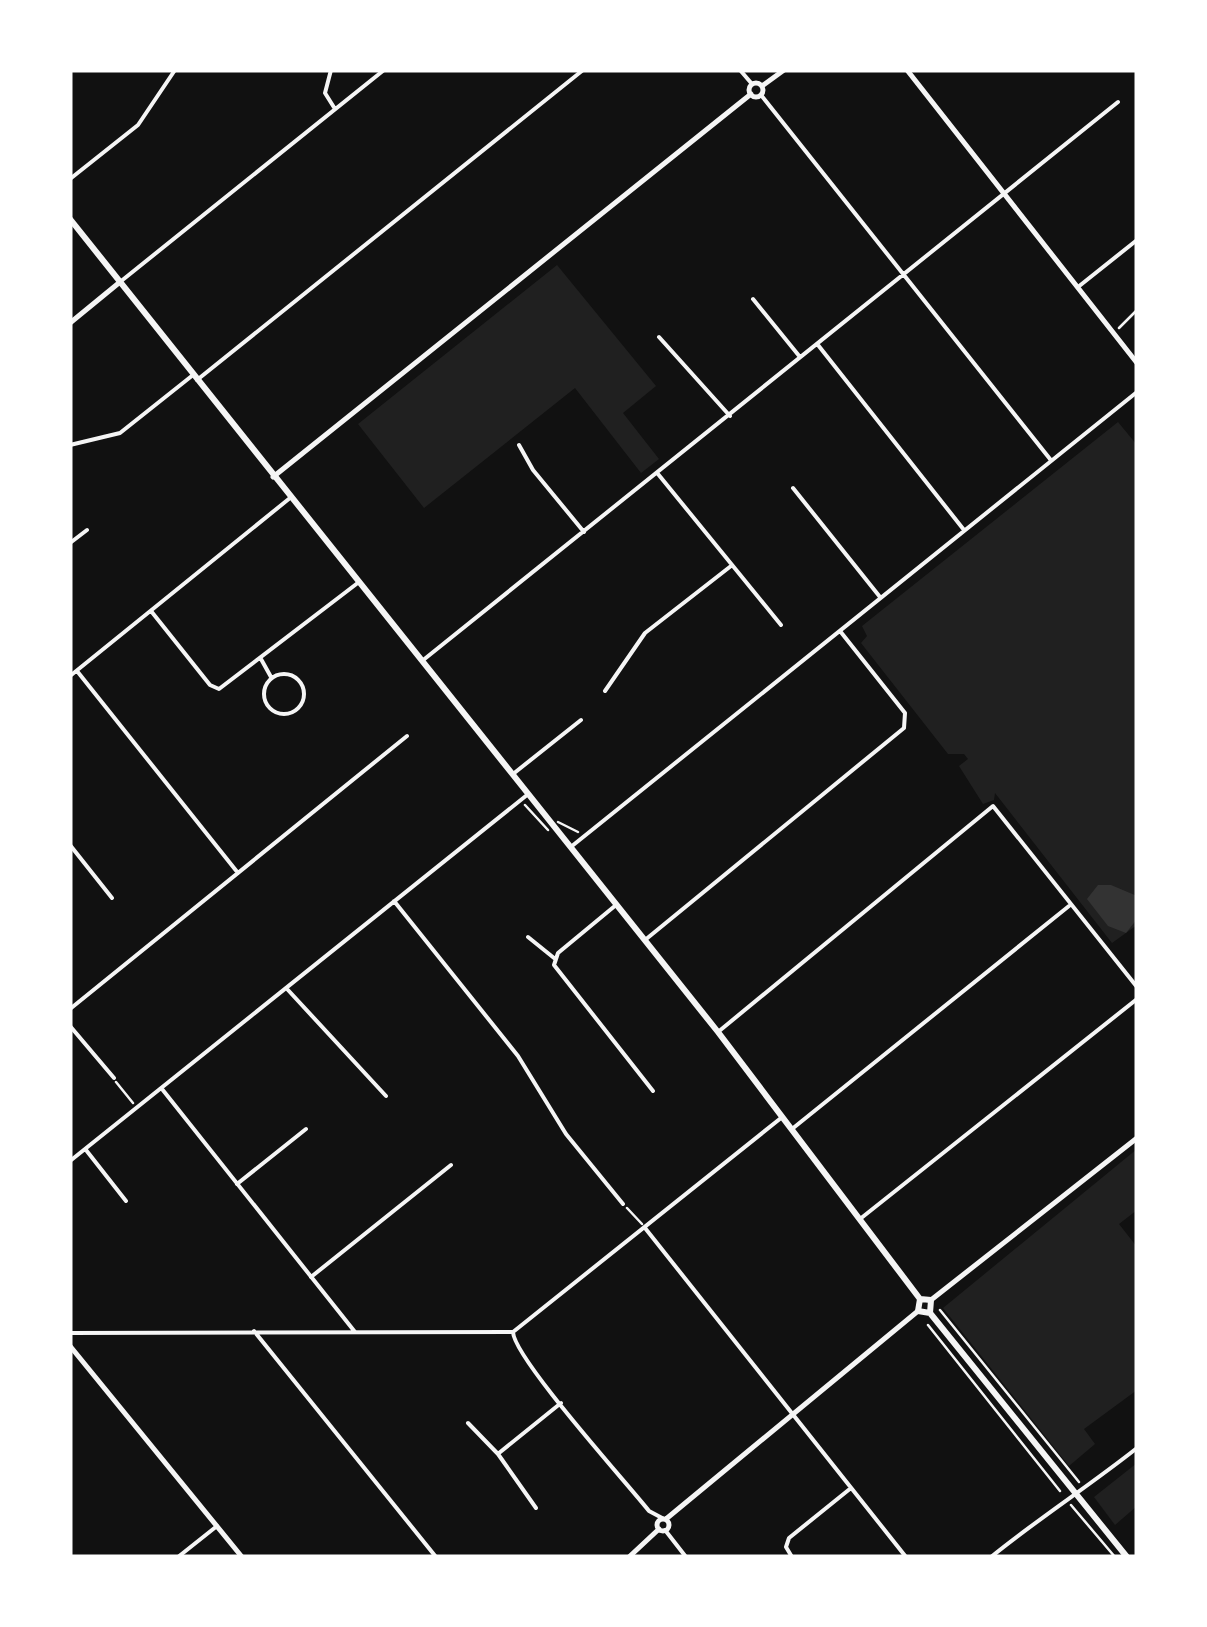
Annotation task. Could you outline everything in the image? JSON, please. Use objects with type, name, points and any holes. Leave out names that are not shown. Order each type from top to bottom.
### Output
[{"type":"main road","points":[[70,219],[718,1032],[920,1299],[918,1311],[930,1312],[1127,1557]]},
{"type":"main road","points":[[920,1299],[932,1300],[930,1312]]},
{"type":"street","points":[[70,179],[138,125],[175,70]]},
{"type":"street","points":[[330,70],[325,93],[335,110]]},
{"type":"street","points":[[70,322],[384,70]]},
{"type":"street","points":[[70,446],[120,434],[575,72],[583,70]]},
{"type":"street","points":[[740,70],[752,84],[762,86],[784,70]]},
{"type":"street","points":[[906,70],[1137,363]]},
{"type":"street","points":[[273,477],[750,94],[752,84]]},
{"type":"street","points":[[762,86],[761,95],[1052,460]]},
{"type":"street","points":[[750,94],[761,95]]},
{"type":"street","points":[[422,662],[1118,102]]},
{"type":"street","points":[[1078,288],[1137,240]]},
{"type":"street","points":[[753,299],[801,358]]},
{"type":"street","points":[[659,336],[730,416]]},
{"type":"street","points":[[818,345],[964,530]]},
{"type":"street","points":[[571,847],[1137,392]]},
{"type":"street","points":[[519,445],[585,533]]},
{"type":"street","points":[[658,474],[782,625]]},
{"type":"street","points":[[793,488],[880,597]]},
{"type":"street","points":[[70,676],[290,498]]},
{"type":"street","points":[[70,543],[87,530]]},
{"type":"street","points":[[605,692],[645,633],[731,566]]},
{"type":"street","points":[[151,611],[217,690],[360,582]]},
{"type":"street","points":[[644,940],[735,862],[902,731],[905,713],[839,630]]},
{"type":"street","points":[[261,659],[272,678]]},
{"type":"street","points":[[76,671],[238,874]]},
{"type":"street","points":[[284,674],[299,681],[304,694],[296,709],[284,713],[268,706],[265,689],[272,678],[284,674]]},
{"type":"street","points":[[513,774],[581,720]]},
{"type":"street","points":[[70,1008],[407,736]]},
{"type":"street","points":[[70,1161],[528,794]]},
{"type":"street","points":[[718,1032],[993,806],[1137,987]]},
{"type":"street","points":[[70,845],[112,898]]},
{"type":"street","points":[[394,901],[518,1056],[566,1134],[623,1204]]},
{"type":"street","points":[[554,958],[617,904]]},
{"type":"street","points":[[792,1128],[1070,906]]},
{"type":"street","points":[[528,937],[554,958],[556,968],[653,1091]]},
{"type":"street","points":[[286,989],[386,1096]]},
{"type":"street","points":[[860,1219],[1137,999]]},
{"type":"street","points":[[70,1026],[114,1078]]},
{"type":"street","points":[[162,1088],[355,1332]]},
{"type":"street","points":[[70,1333],[513,1332],[781,1118]]},
{"type":"street","points":[[238,1184],[306,1129]]},
{"type":"street","points":[[932,1300],[1137,1138]]},
{"type":"street","points":[[85,1148],[126,1201]]},
{"type":"street","points":[[311,1276],[451,1165]]},
{"type":"street","points":[[645,1228],[906,1557]]},
{"type":"street","points":[[629,1557],[662,1530],[665,1519],[918,1311]]},
{"type":"street","points":[[254,1331],[436,1557]]},
{"type":"street","points":[[513,1332],[520,1351],[561,1403],[649,1511],[665,1519]]},
{"type":"street","points":[[70,1346],[242,1557]]},
{"type":"street","points":[[498,1454],[561,1403]]},
{"type":"street","points":[[468,1424],[498,1454],[536,1508]]},
{"type":"street","points":[[991,1557],[1137,1448]]},
{"type":"street","points":[[792,1557],[786,1547],[789,1538],[851,1488]]},
{"type":"street","points":[[178,1557],[217,1526]]},
{"type":"street","points":[[662,1530],[686,1557]]},
{"type":"path","points":[[1120,326],[1137,310]]},
{"type":"path","points":[[526,806],[546,832]]},
{"type":"path","points":[[561,820],[569,830],[576,829]]},
{"type":"path","points":[[114,1078],[136,1108]]},
{"type":"path","points":[[623,1204],[645,1228]]},
{"type":"path","points":[[940,1310],[1080,1483]]},
{"type":"path","points":[[928,1324],[1060,1491]]},
{"type":"path","points":[[1069,1502],[1115,1557]]},
{"type":"shaded area","points":[[557,265],[656,386],[623,413],[659,459],[641,473],[575,388],[424,508],[358,424]]},
{"type":"shaded area","points":[[1118,422],[1137,445],[1137,925],[1112,943],[995,793],[994,800],[983,804],[959,766],[968,759],[964,754],[948,754],[861,643],[867,636],[862,626]]},
{"type":"shaded area","points":[[1098,885],[1111,885],[1137,896],[1137,919],[1126,933],[1108,926],[1087,899]]},
{"type":"shaded area","points":[[1137,1149],[1137,1210],[1119,1224],[1137,1247],[1137,1390],[1084,1429],[1095,1444],[1069,1466],[943,1308]]},
{"type":"shaded area","points":[[1137,1463],[1137,1506],[1115,1525],[1094,1497]]}]
